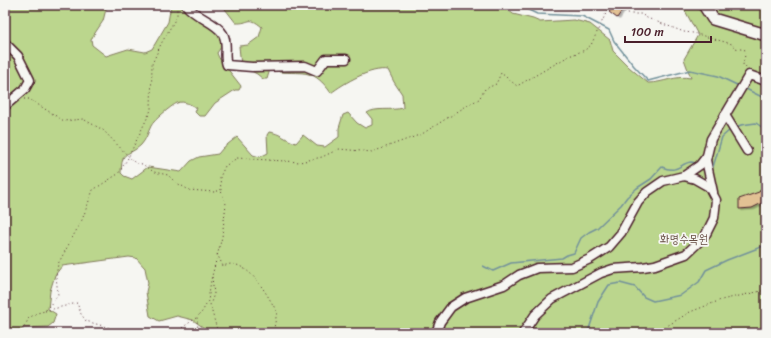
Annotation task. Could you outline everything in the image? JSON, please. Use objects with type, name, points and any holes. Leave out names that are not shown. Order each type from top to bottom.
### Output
[{"type":"main road","points":[[704,5],[713,19],[766,35]]},
{"type":"street","points":[[186,5],[194,14],[223,33],[227,46],[225,60],[227,65],[252,67],[305,66],[317,71],[326,59],[346,59]]},
{"type":"street","points":[[5,43],[18,56],[30,80],[25,89],[5,106]]},
{"type":"street","points":[[523,333],[535,315],[552,299],[601,273],[613,270],[656,265],[686,254],[705,236],[714,218],[716,200],[705,162],[711,138],[749,75],[766,81]]},
{"type":"street","points":[[725,115],[747,150]]},
{"type":"street","points":[[436,333],[440,322],[451,307],[465,298],[504,285],[518,275],[536,268],[572,267],[590,259],[609,247],[621,233],[638,202],[647,192],[664,181],[684,176],[705,162]]},
{"type":"street","points":[[684,176],[696,179],[709,187],[713,193]]},
{"type":"path","points":[[45,311],[58,295],[56,276],[58,264],[82,220],[93,190],[118,174],[128,158],[150,110],[152,64],[161,44],[177,16],[177,5]]},
{"type":"path","points":[[139,333],[179,330],[202,312],[208,301],[212,275],[222,237],[226,204],[221,190],[220,177],[226,166],[237,158],[300,162],[322,157],[339,149],[372,152],[422,134],[479,99],[485,90],[496,84],[501,73],[517,86],[569,56],[585,50],[591,45],[607,12],[607,5]]},
{"type":"path","points":[[614,5],[631,14],[641,14],[684,32],[726,42],[732,44],[735,48],[746,50],[742,65],[748,69],[749,75]]},
{"type":"path","points":[[5,90],[8,90],[15,98],[29,99],[64,121],[83,119],[102,130],[128,158],[134,162],[142,164],[154,172],[168,175],[175,182],[190,190],[214,192],[221,190]]},
{"type":"path","points":[[217,253],[223,266],[232,264],[242,267],[260,284],[277,312],[274,328],[281,333]]},
{"type":"path","points":[[212,275],[214,294],[210,306],[218,333]]},
{"type":"path","points":[[642,333],[662,329],[690,312],[721,300],[766,290]]},
{"type":"path","points":[[20,333],[29,318],[37,313],[77,303],[81,314],[86,320],[127,333]]},
{"type":"path","points":[[195,333],[198,331],[197,317]]},
{"type":"green space","name":"화명수목원","points":[[5,5],[107,5],[103,21],[91,39],[92,45],[106,56],[128,49],[145,52],[152,49],[168,22],[171,5],[184,5],[220,33],[223,44],[217,53],[219,58],[241,86],[239,90],[235,90],[215,103],[205,116],[199,116],[195,112],[197,108],[182,102],[177,103],[163,113],[153,123],[141,145],[126,154],[124,157],[121,173],[132,179],[148,167],[181,172],[191,161],[199,157],[218,154],[237,137],[253,155],[260,157],[268,153],[267,135],[269,132],[296,143],[303,135],[317,146],[325,147],[339,137],[339,128],[343,115],[348,113],[357,123],[365,128],[372,125],[372,119],[367,113],[370,111],[403,108],[402,94],[388,70],[366,73],[331,93],[319,79],[313,76],[302,73],[279,72],[275,65],[271,66],[267,79],[263,79],[257,74],[241,66],[239,46],[248,45],[259,37],[262,27],[254,21],[236,23],[222,5],[502,5],[513,14],[540,22],[574,20],[590,24],[610,40],[613,51],[648,83],[675,78],[691,78],[684,59],[698,35],[682,5],[766,5],[766,333],[211,333],[193,320],[177,316],[159,321],[150,316],[146,292],[148,283],[145,268],[136,258],[129,257],[62,266],[55,275],[50,291],[48,309],[56,314],[53,323],[48,327],[23,328],[17,333],[5,333]]},
{"type":"building","points":[[615,5],[626,5],[617,18],[609,12]]},
{"type":"building","points":[[766,174],[766,201],[752,208],[739,209],[739,199],[759,192],[763,186]]},
{"type":"waterway","points":[[518,5],[537,14],[582,16],[609,30],[614,41],[648,81],[690,70],[718,76],[739,86]]},
{"type":"waterway","points":[[744,88],[766,99]]},
{"type":"waterway","points":[[736,127],[756,123],[766,130]]},
{"type":"waterway","points":[[711,167],[713,167],[722,137],[730,130]]},
{"type":"waterway","points":[[483,266],[493,271],[511,263],[562,258],[574,253],[581,238],[597,228],[621,205],[627,197],[651,179],[662,167],[667,169],[675,169],[691,162],[698,164]]},
{"type":"waterway","points":[[585,333],[589,329],[598,302],[609,285],[620,283],[635,287],[644,297],[653,301],[681,295],[699,282],[706,270],[766,245]]}]
